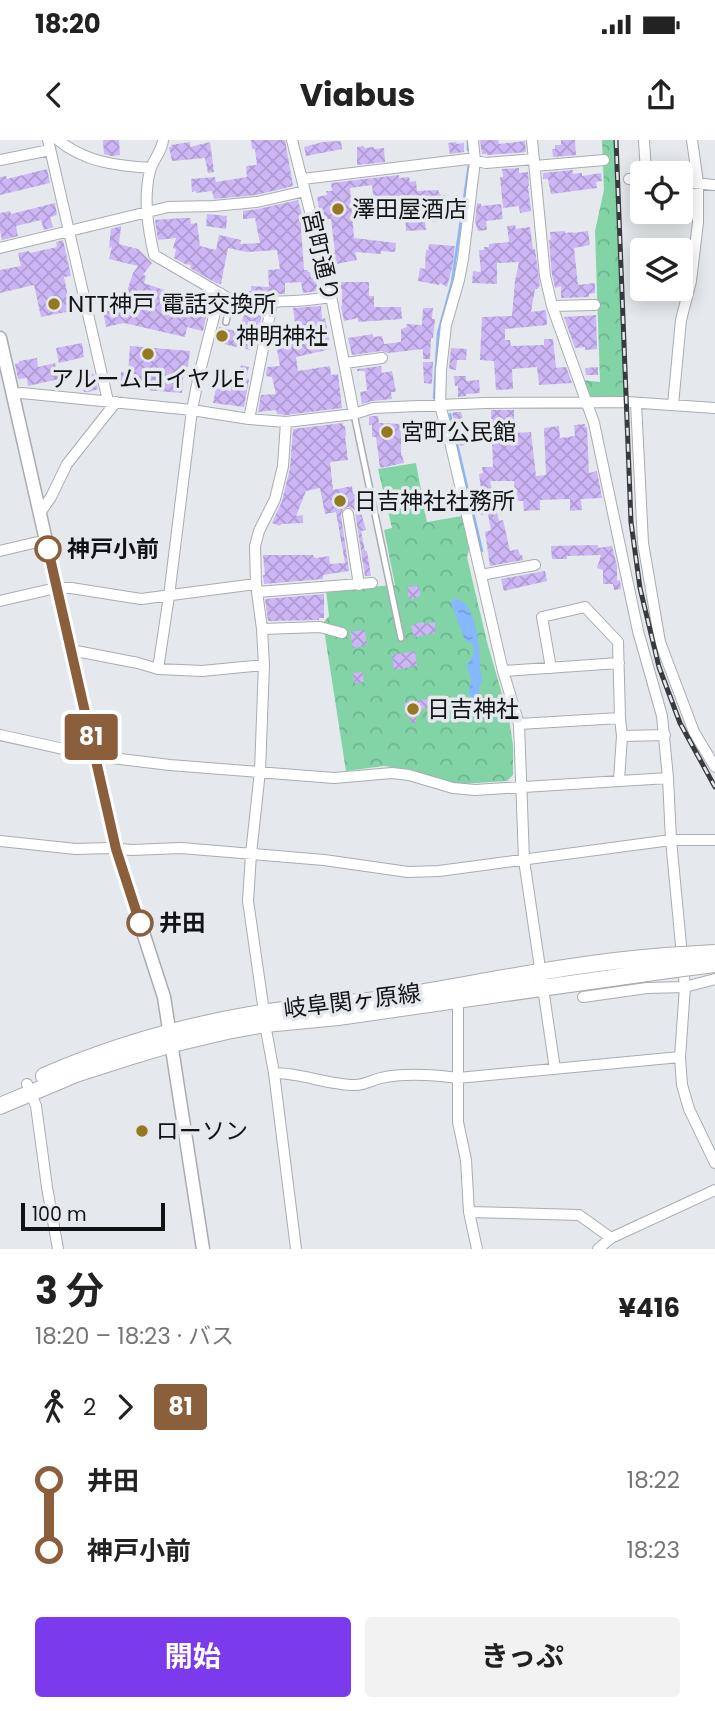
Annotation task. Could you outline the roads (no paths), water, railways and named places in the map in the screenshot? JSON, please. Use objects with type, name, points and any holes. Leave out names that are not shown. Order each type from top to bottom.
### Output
[{"type":"main road","name":"岐阜関ヶ原線","points":[[667,963],[715,953]]},
{"type":"main road","name":"岐阜関ヶ原線","points":[[0,1106],[74,1063],[172,1038],[204,1023],[265,1018],[338,1017],[458,1000],[642,958],[667,963],[715,964]]},
{"type":"main road","name":"岐阜関ヶ原線","points":[[265,1018],[358,1003],[542,980]]},
{"type":"main road","name":"岐阜関ヶ原線","points":[[0,1096],[28,1088]]},
{"type":"street","points":[[58,140],[94,160],[120,166],[151,168]]},
{"type":"street","points":[[163,140],[162,149],[151,168],[146,194],[154,255],[232,299],[272,303],[331,297]]},
{"type":"street","name":"宮町通り","points":[[292,140],[331,297],[354,414]]},
{"type":"street","points":[[473,140],[475,161],[463,259],[446,325],[440,406],[503,671],[519,724],[524,860],[555,1069]]},
{"type":"street","points":[[532,140],[545,276],[552,306],[594,423],[638,631],[662,716],[685,987],[680,1057],[682,1085],[689,1109],[715,1163]]},
{"type":"street","points":[[644,140],[645,161]]},
{"type":"street","points":[[692,140],[698,183],[698,222],[693,260]]},
{"type":"street","points":[[0,160],[49,145],[112,402]]},
{"type":"street","points":[[303,179],[468,159],[486,163],[604,160]]},
{"type":"street","points":[[693,183],[715,185]]},
{"type":"street","points":[[0,248],[167,207],[257,202],[305,191]]},
{"type":"street","points":[[158,669],[192,410],[220,293]]},
{"type":"street","points":[[673,405],[681,320],[686,301]]},
{"type":"street","points":[[249,419],[272,303]]},
{"type":"street","points":[[552,306],[594,305]]},
{"type":"street","points":[[0,338],[116,849],[164,997],[203,1249]]},
{"type":"street","points":[[345,363],[382,358]]},
{"type":"street","points":[[13,394],[192,410],[286,422],[354,414],[373,408],[485,403],[636,402],[715,408]]},
{"type":"street","points":[[40,513],[67,464],[112,402]]},
{"type":"street","points":[[636,402],[643,542],[660,642],[694,732],[715,767]]},
{"type":"street","points":[[286,422],[284,466],[275,499],[259,531],[255,546],[264,665],[260,771],[248,901],[274,1073],[296,1249]]},
{"type":"street","points":[[348,514],[359,585]]},
{"type":"street","points":[[0,551],[46,540]]},
{"type":"street","points":[[481,575],[535,565]]},
{"type":"street","points":[[0,601],[56,588],[141,599],[257,588],[372,583]]},
{"type":"street","points":[[551,668],[542,617],[585,607],[618,642],[622,736],[619,780]]},
{"type":"street","points":[[262,629],[320,627],[342,633]]},
{"type":"street","points":[[71,650],[158,669],[202,671],[264,665]]},
{"type":"street","points":[[503,671],[619,663]]},
{"type":"street","points":[[519,724],[620,718]]},
{"type":"street","points":[[0,734],[95,755],[170,765],[334,778],[392,773],[409,775],[453,788],[475,790],[668,778]]},
{"type":"street","points":[[622,736],[665,735]]},
{"type":"street","points":[[0,841],[76,849],[181,848],[324,860],[408,872],[671,840],[715,840]]},
{"type":"street","points":[[583,997],[647,988],[685,987],[715,979]]},
{"type":"street","points":[[458,1000],[458,1122],[466,1160],[469,1212],[477,1249]]},
{"type":"street","points":[[274,1073],[359,1085],[391,1077],[434,1075],[458,1079],[680,1057]]},
{"type":"street","points":[[28,1088],[36,1106],[58,1249]]},
{"type":"street","points":[[598,1249],[611,1238],[715,1190]]},
{"type":"street","points":[[469,1212],[579,1215],[611,1238]]},
{"type":"lane","points":[[226,322],[232,299]]},
{"type":"lane","points":[[354,414],[401,638]]},
{"type":"water","points":[[456,599],[469,609],[476,628],[482,679],[477,706],[473,704],[469,692],[471,680],[467,666],[474,653],[473,645],[465,640],[451,603]]},
{"type":"waterway","points":[[468,140],[468,150]]},
{"type":"waterway","points":[[434,398],[438,333],[452,282],[469,164]]},
{"type":"waterway","points":[[450,414],[482,551]]},
{"type":"railway","points":[[616,140],[631,522],[640,588],[659,667],[680,723],[715,787]]},
{"type":"place","name":"澤田屋酒店","points":[[338,209]]},
{"type":"place","name":"NTT神戸 電話交換所","points":[[54,304]]},
{"type":"place","name":"神明神社","points":[[222,336]]},
{"type":"place","name":"アルームロイヤルE","points":[[148,354]]},
{"type":"place","name":"宮町公民館","points":[[387,432]]},
{"type":"place","name":"日吉神社社務所","points":[[340,501]]},
{"type":"place","name":"神戸小前","points":[[48,549]]},
{"type":"place","name":"日吉神社","points":[[413,709]]},
{"type":"place","name":"井田","points":[[140,923]]},
{"type":"place","name":"ローソン","points":[[142,1131]]}]
